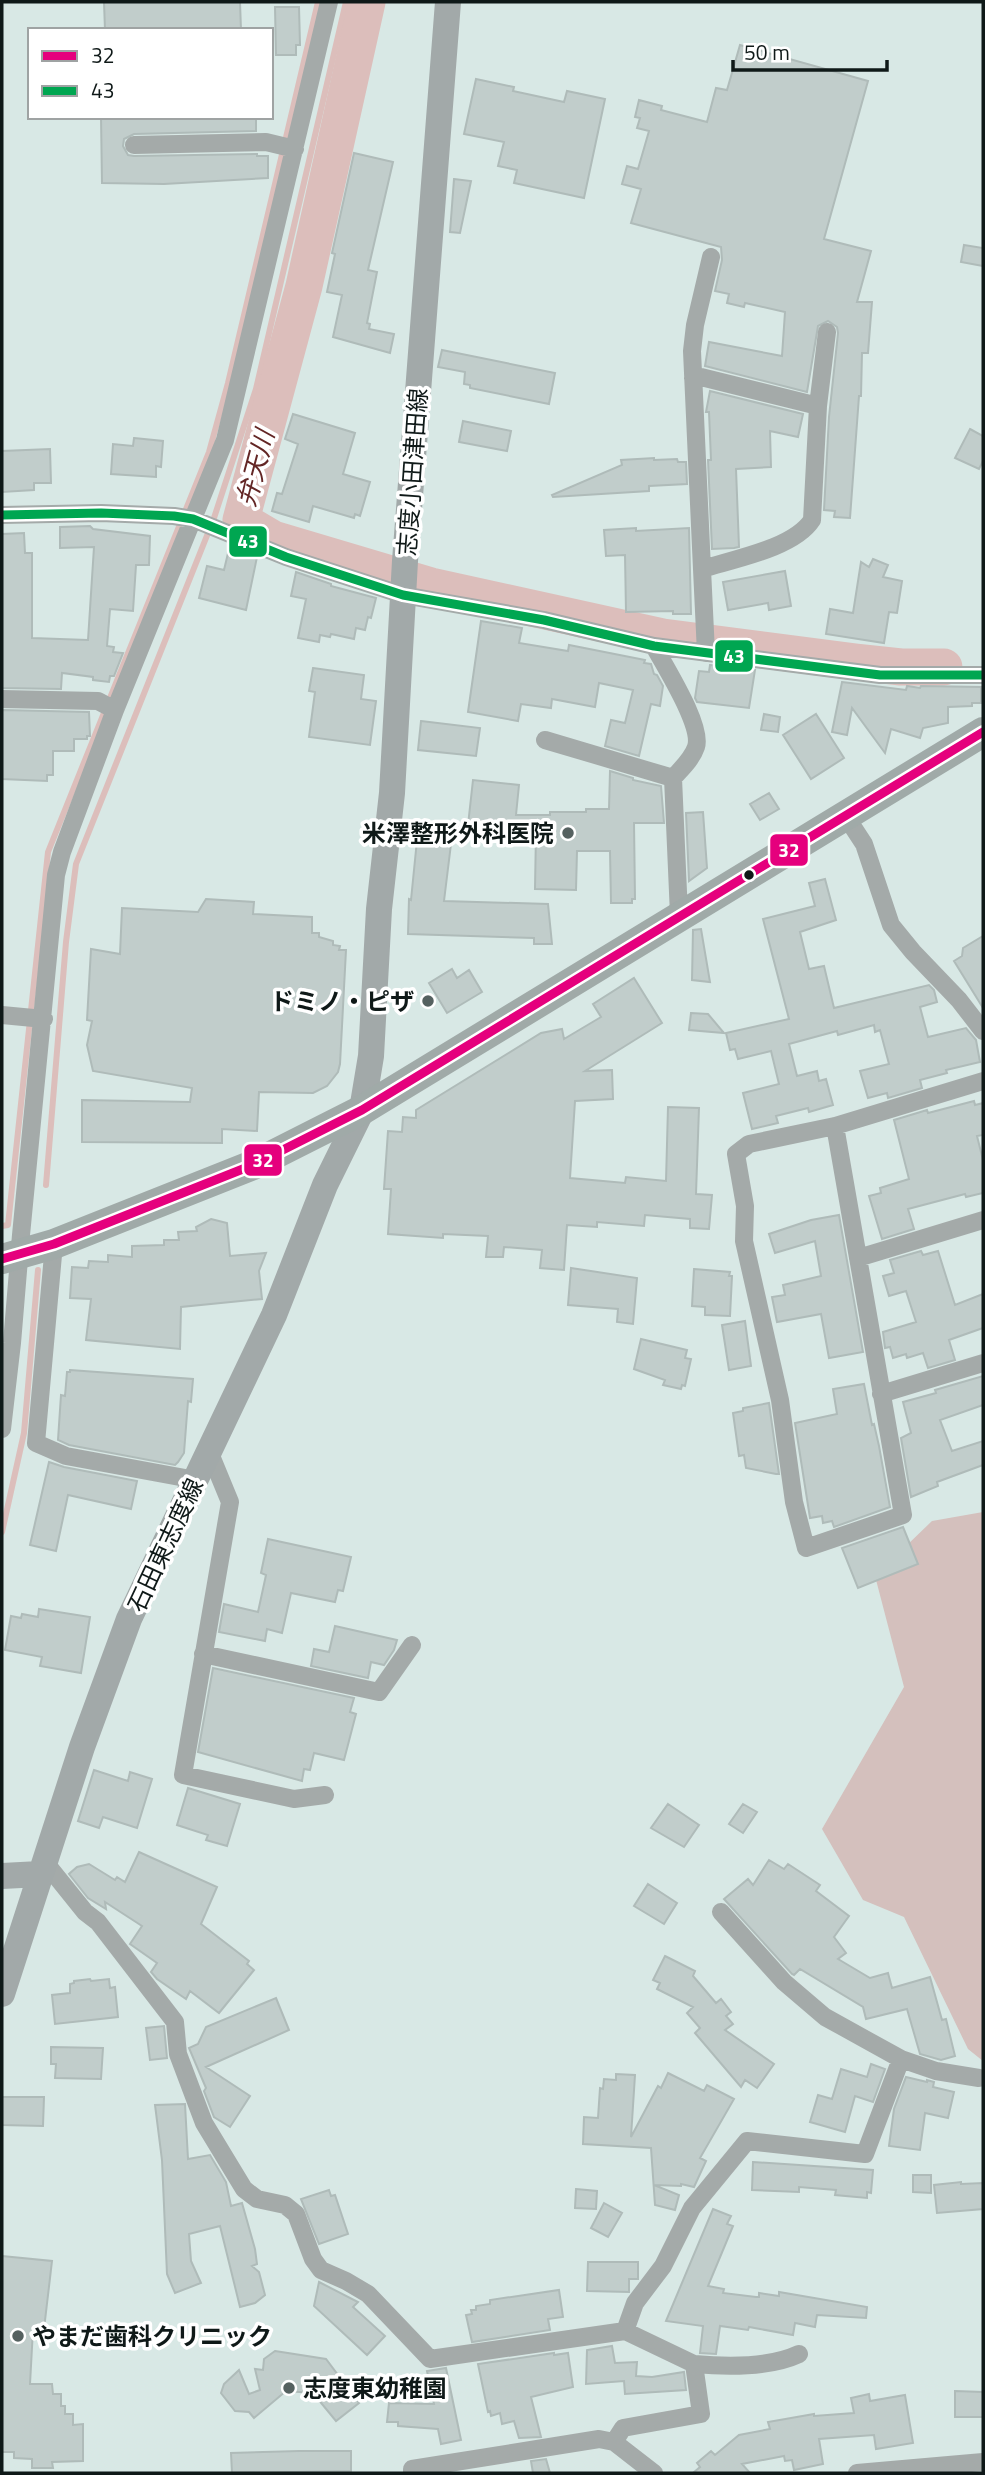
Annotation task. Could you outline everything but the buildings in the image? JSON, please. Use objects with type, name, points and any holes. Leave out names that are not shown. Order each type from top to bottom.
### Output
[{"type":"highway","points":[[10,1257],[54,1244],[253,1166],[362,1110],[983,732]]},
{"type":"main road","name":"志度小田津田線","points":[[362,1110],[371,1056],[379,909],[392,793],[403,595],[449,2]]},
{"type":"main road","name":"石田東志度線","points":[[2,1994],[82,1746],[129,1619],[274,1315],[325,1185],[362,1110]]},
{"type":"main road","points":[[2,1876],[42,1867]]},
{"type":"street","points":[[2,1429],[12,1343],[10,1257],[44,1019],[56,876],[62,852],[115,710],[225,440],[329,2]]},
{"type":"street","points":[[134,145],[266,142],[295,149]]},
{"type":"street","points":[[706,653],[693,378],[695,325],[710,257]]},
{"type":"street","points":[[702,569],[775,546],[805,531],[812,520],[818,406],[827,332]]},
{"type":"street","points":[[693,378],[701,377],[818,406]]},
{"type":"street","points":[[2,515],[101,513],[193,519],[286,557],[403,595],[544,620],[654,646],[880,675],[983,675]]},
{"type":"street","points":[[654,646],[696,727],[697,746],[687,763],[673,778],[679,915]]},
{"type":"street","points":[[2,699],[97,701],[115,710]]},
{"type":"street","points":[[545,740],[673,778]]},
{"type":"street","points":[[845,815],[864,844],[891,926],[912,952],[959,1000],[983,1031]]},
{"type":"street","points":[[2,1015],[44,1019]]},
{"type":"street","points":[[835,1126],[903,1515],[807,1548],[794,1502],[780,1400],[744,1241],[745,1206],[736,1154],[749,1144],[835,1126],[983,1081]]},
{"type":"street","points":[[858,1258],[983,1220]]},
{"type":"street","points":[[54,1244],[36,1443],[66,1456],[195,1480]]},
{"type":"street","points":[[881,1394],[983,1363]]},
{"type":"street","points":[[209,1451],[230,1502],[183,1774],[294,1800],[325,1795]]},
{"type":"street","points":[[203,1654],[379,1692],[412,1645]]},
{"type":"street","points":[[42,1867],[98,1922],[175,2022],[178,2054],[204,2123],[244,2189],[257,2199],[285,2205],[296,2214],[313,2259],[321,2270],[368,2294],[430,2359],[625,2331],[694,2364],[716,2366],[784,2361],[799,2354]]},
{"type":"street","points":[[721,1912],[784,1982],[825,2017],[901,2059],[936,2071],[979,2078]]},
{"type":"street","points":[[625,2331],[635,2303],[663,2266],[692,2208],[747,2141],[865,2154],[901,2059]]},
{"type":"street","points":[[614,2442],[623,2428],[701,2414],[694,2364]]},
{"type":"street","points":[[412,2473],[412,2469],[599,2439],[614,2442],[654,2473]]},
{"type":"street","points":[[857,2473],[983,2462]]},
{"type":"shaded area","points":[[983,1512],[983,2061],[968,2049],[904,1917],[863,1900],[822,1829],[904,1687],[875,1576],[932,1521]]},
{"type":"waterway","points":[[2,1226],[8,1225],[48,852],[209,452],[228,383],[318,2]]},
{"type":"waterway","points":[[46,1185],[66,942],[76,864],[214,518],[256,389],[346,2]]},
{"type":"waterway","name":"弁天川","points":[[367,2],[304,286],[241,520],[273,539],[431,586],[663,637],[901,667],[944,667]]},
{"type":"waterway","points":[[2,1532],[24,1433],[38,1270]]},
{"type":"transit line","name":"43","points":[[2,515],[101,513],[193,519],[286,557],[403,595],[544,620],[654,646],[880,675],[983,675]]},
{"type":"transit line","name":"32","points":[[2,1259],[54,1244],[253,1165],[362,1110],[983,732]]},
{"type":"place","name":"米澤整形外科医院","points":[[568,833]]},
{"type":"place","name":"ドミノ・ピザ","points":[[428,1001]]},
{"type":"place","name":"やまだ歯科クリニック","points":[[18,2336]]},
{"type":"place","name":"志度東幼稚園","points":[[289,2388]]}]
